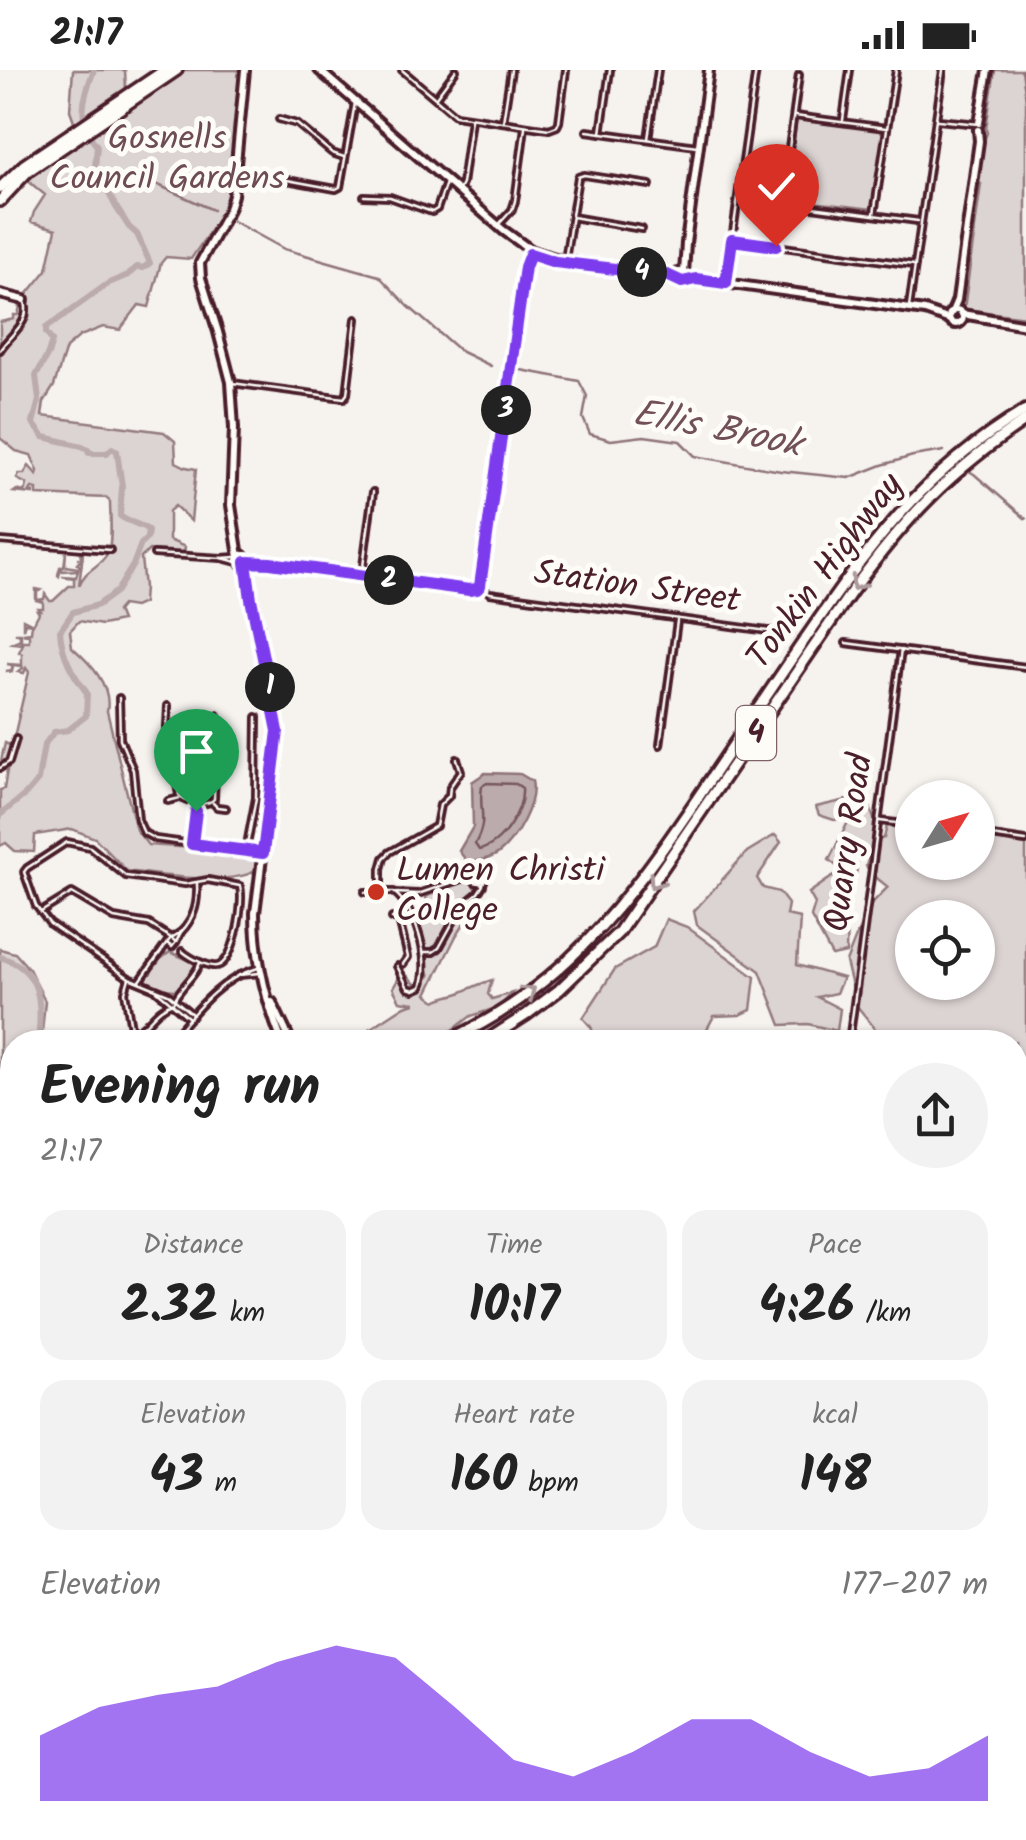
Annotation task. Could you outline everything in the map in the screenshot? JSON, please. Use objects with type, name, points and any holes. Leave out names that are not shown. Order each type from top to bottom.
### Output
[{"type":"highway","points":[[106,115],[167,70]]},
{"type":"highway","points":[[1,186],[24,165],[177,70]]},
{"type":"highway","points":[[0,201],[28,170],[70,138]]},
{"type":"highway","name":"Tonkin Highway","points":[[468,1030],[526,995],[605,924],[650,867],[872,544],[930,481],[988,434],[1026,410]]},
{"type":"highway","name":"Tonkin Highway","points":[[503,1030],[559,990],[619,932],[888,542],[959,468],[1026,420]]},
{"type":"main road","points":[[246,70],[233,196],[200,263],[231,382],[231,505],[278,731],[254,913],[260,970],[277,1030]]},
{"type":"main road","points":[[682,276],[709,70]]},
{"type":"main road","points":[[956,315],[988,70]]},
{"type":"main road","points":[[323,71],[529,251],[565,262],[1026,324]]},
{"type":"main road","points":[[0,294],[24,300]]},
{"type":"main road","points":[[268,997],[285,1030]]},
{"type":"street","points":[[402,70],[455,115],[549,129],[557,126],[566,70]]},
{"type":"street","points":[[435,98],[456,70]]},
{"type":"street","points":[[503,122],[510,70]]},
{"type":"street","points":[[601,133],[610,70]]},
{"type":"street","points":[[648,140],[658,70]]},
{"type":"street","points":[[726,283],[756,70]]},
{"type":"street","points":[[842,122],[850,70]]},
{"type":"street","points":[[874,214],[896,70]]},
{"type":"street","points":[[908,308],[942,70]]},
{"type":"street","points":[[776,246],[798,76]]},
{"type":"street","points":[[287,180],[340,187],[352,107],[356,102]]},
{"type":"street","points":[[793,116],[887,128]]},
{"type":"street","points":[[278,118],[298,124],[332,153],[346,158]]},
{"type":"street","points":[[458,191],[472,118]]},
{"type":"street","points":[[936,120],[981,125]]},
{"type":"street","points":[[501,228],[515,201],[525,125]]},
{"type":"street","points":[[587,132],[698,146]]},
{"type":"street","points":[[565,262],[578,176],[650,185]]},
{"type":"street","points":[[364,196],[390,197],[432,212],[437,209],[447,182]]},
{"type":"street","points":[[781,203],[920,222]]},
{"type":"street","points":[[571,217],[642,229]]},
{"type":"street","points":[[732,240],[914,265]]},
{"type":"street","points":[[154,554],[270,563],[472,590],[480,587],[529,251]]},
{"type":"street","points":[[0,350],[24,322],[28,308],[24,300]]},
{"type":"street","points":[[231,382],[344,398],[356,319]]},
{"type":"street","points":[[362,576],[373,492]]},
{"type":"street","points":[[0,539],[110,550]]},
{"type":"street","name":"Station Street","points":[[480,587],[489,593],[790,634]]},
{"type":"street","points":[[660,744],[677,619]]},
{"type":"street","points":[[846,643],[1026,667]]},
{"type":"street","name":"Quarry Road","points":[[851,1030],[902,650]]},
{"type":"street","points":[[120,698],[120,739],[133,770],[140,827],[149,837],[263,853]]},
{"type":"street","points":[[168,706],[167,726],[180,798]]},
{"type":"street","points":[[212,802],[217,715]]},
{"type":"street","points":[[246,850],[256,798],[257,718]]},
{"type":"street","points":[[0,768],[9,762],[16,740]]},
{"type":"street","points":[[381,892],[381,867],[386,856],[437,824],[440,805],[461,772],[457,759]]},
{"type":"street","points":[[176,778],[215,781]]},
{"type":"street","points":[[168,800],[212,802],[226,808]]},
{"type":"street","points":[[192,844],[198,802]]},
{"type":"street","points":[[878,821],[895,824]]},
{"type":"street","points":[[995,836],[1026,841]]},
{"type":"street","points":[[40,913],[72,892],[114,918],[149,924],[176,942],[189,957],[213,966],[219,965],[232,946],[241,911],[240,886],[208,880],[185,884],[126,876],[90,847],[64,842],[24,872],[40,913],[52,926],[129,978],[174,1000],[191,1017]]},
{"type":"street","points":[[365,892],[418,894],[480,873],[486,878],[480,891],[466,901],[439,948],[423,952]]},
{"type":"street","points":[[139,982],[144,972],[172,947],[193,916],[197,882]]},
{"type":"street","points":[[474,882],[483,884]]},
{"type":"street","points":[[394,892],[412,916],[423,952],[424,977],[418,989],[408,988],[397,966]]},
{"type":"street","points":[[412,916],[457,915]]},
{"type":"street","points":[[392,918],[399,920],[408,957],[404,964]]},
{"type":"street","points":[[161,932],[172,947],[182,951]]},
{"type":"street","points":[[162,953],[167,942],[181,932]]},
{"type":"street","points":[[140,1030],[174,1000],[200,962]]},
{"type":"street","points":[[179,1030],[218,988],[237,975],[260,970]]},
{"type":"street","points":[[129,978],[125,992],[131,1030]]},
{"type":"green space","points":[[73,70],[125,70],[126,90],[75,124],[70,110]]},
{"type":"green space","name":"Gosnells Council Gardens","points":[[176,70],[245,70],[236,163],[223,212],[191,259],[166,257],[161,263],[149,307],[139,305],[120,330],[103,327],[80,336],[66,348],[42,416],[164,432],[175,441],[176,462],[196,469],[191,521],[175,506],[169,511],[169,540],[185,547],[184,553],[149,550],[141,558],[143,603],[134,607],[122,605],[117,611],[121,621],[102,625],[79,621],[70,631],[72,647],[92,667],[106,692],[107,711],[136,830],[148,845],[258,852],[255,871],[229,878],[127,871],[95,838],[72,829],[35,835],[34,852],[15,851],[6,843],[0,846],[0,790],[4,789],[8,764],[0,765],[5,743],[12,746],[29,672],[26,668],[24,673],[18,672],[22,666],[13,665],[12,672],[6,671],[12,670],[12,665],[7,664],[22,665],[19,652],[23,644],[12,643],[20,639],[15,633],[21,633],[21,641],[29,641],[29,635],[23,633],[31,632],[32,624],[25,623],[23,629],[23,619],[33,624],[38,608],[43,608],[43,602],[36,600],[36,589],[41,590],[37,600],[44,599],[45,594],[53,601],[74,586],[74,578],[62,576],[76,577],[78,570],[61,568],[58,575],[60,567],[64,567],[66,552],[65,566],[78,568],[82,559],[77,558],[82,558],[83,553],[79,586],[107,554],[111,537],[107,498],[37,495],[37,489],[32,488],[33,494],[14,492],[26,489],[27,484],[17,479],[19,474],[24,474],[29,466],[37,475],[38,471],[31,455],[16,451],[0,438],[0,322],[18,315],[21,302],[47,270],[56,229],[31,222],[45,195],[27,180]]},
{"type":"green space","points":[[995,70],[1026,70],[1026,317],[964,309],[981,184],[977,183]]},
{"type":"green space","points":[[797,119],[884,130],[873,209],[785,199]]},
{"type":"green space","points":[[851,799],[869,805],[877,827],[875,841],[884,838],[887,826],[895,827],[895,880],[995,880],[995,840],[1026,845],[1026,1030],[876,1030],[857,1006],[846,962],[864,917],[888,887],[866,866],[871,850],[859,855],[855,881],[829,860],[850,818],[834,820],[819,815],[816,807]]},
{"type":"green space","points":[[775,835],[781,842],[757,878],[763,888],[779,892],[788,904],[786,915],[800,918],[797,965],[843,978],[836,993],[817,997],[840,1009],[837,1030],[808,1024],[781,1025],[760,971],[697,925],[694,911],[747,852]]},
{"type":"green space","points":[[841,871],[848,879],[846,953],[832,956],[811,917],[815,904],[809,893]]},
{"type":"green space","points":[[460,880],[472,880],[479,900],[427,994],[436,1001],[492,980],[488,994],[492,999],[512,993],[499,1007],[471,1016],[453,1030],[368,1030],[415,1003],[400,1001],[393,988],[403,971],[418,987],[430,976],[411,922],[428,917],[426,897]]},
{"type":"green space","points":[[666,919],[687,927],[755,977],[751,1010],[740,1015],[714,1016],[706,1030],[592,1030],[583,1018],[615,969],[654,947]]},
{"type":"green space","points":[[0,949],[15,953],[29,969],[45,1001],[42,1030],[0,1030]]},
{"type":"green space","points":[[170,952],[196,966],[177,990],[164,989],[146,979]]},
{"type":"water","points":[[485,773],[520,774],[532,781],[533,790],[524,820],[506,847],[492,857],[468,863],[459,851],[473,827],[472,782]]},
{"type":"waterway","points":[[0,815],[38,780],[44,745],[54,732],[68,730],[86,716],[87,693],[69,664],[60,631],[73,612],[98,605],[117,591],[147,538],[148,530],[120,516],[122,487],[117,451],[112,448],[107,453],[89,453],[82,446],[44,437],[33,423],[39,400],[36,376],[52,341],[46,328],[109,283],[150,263],[137,234],[116,207],[95,167],[97,146],[84,119],[94,70]]},
{"type":"waterway","points":[[1022,70],[1026,100]]},
{"type":"waterway","name":"Ellis Brook","points":[[156,184],[213,210]]},
{"type":"waterway","name":"Ellis Brook","points":[[227,218],[284,249],[379,276],[460,351],[491,366]]},
{"type":"waterway","name":"Ellis Brook","points":[[521,370],[579,381],[587,396],[583,418],[590,434],[611,440],[644,436],[680,441],[695,456],[849,478],[913,456],[944,451]]},
{"type":"waterway","name":"Ellis Brook","points":[[963,473],[974,474],[1026,519]]},
{"type":"waterway","points":[[0,957],[25,970],[32,979],[39,1002],[39,1030]]},
{"type":"place","name":"Lumen Christi College","points":[[376,892]]},
{"type":"route","points":[[196,811],[192,844],[263,853],[278,731],[246,562],[469,590],[480,586],[525,267],[530,254],[555,262],[667,275],[680,282],[696,279],[726,283],[732,240],[776,246]]}]
